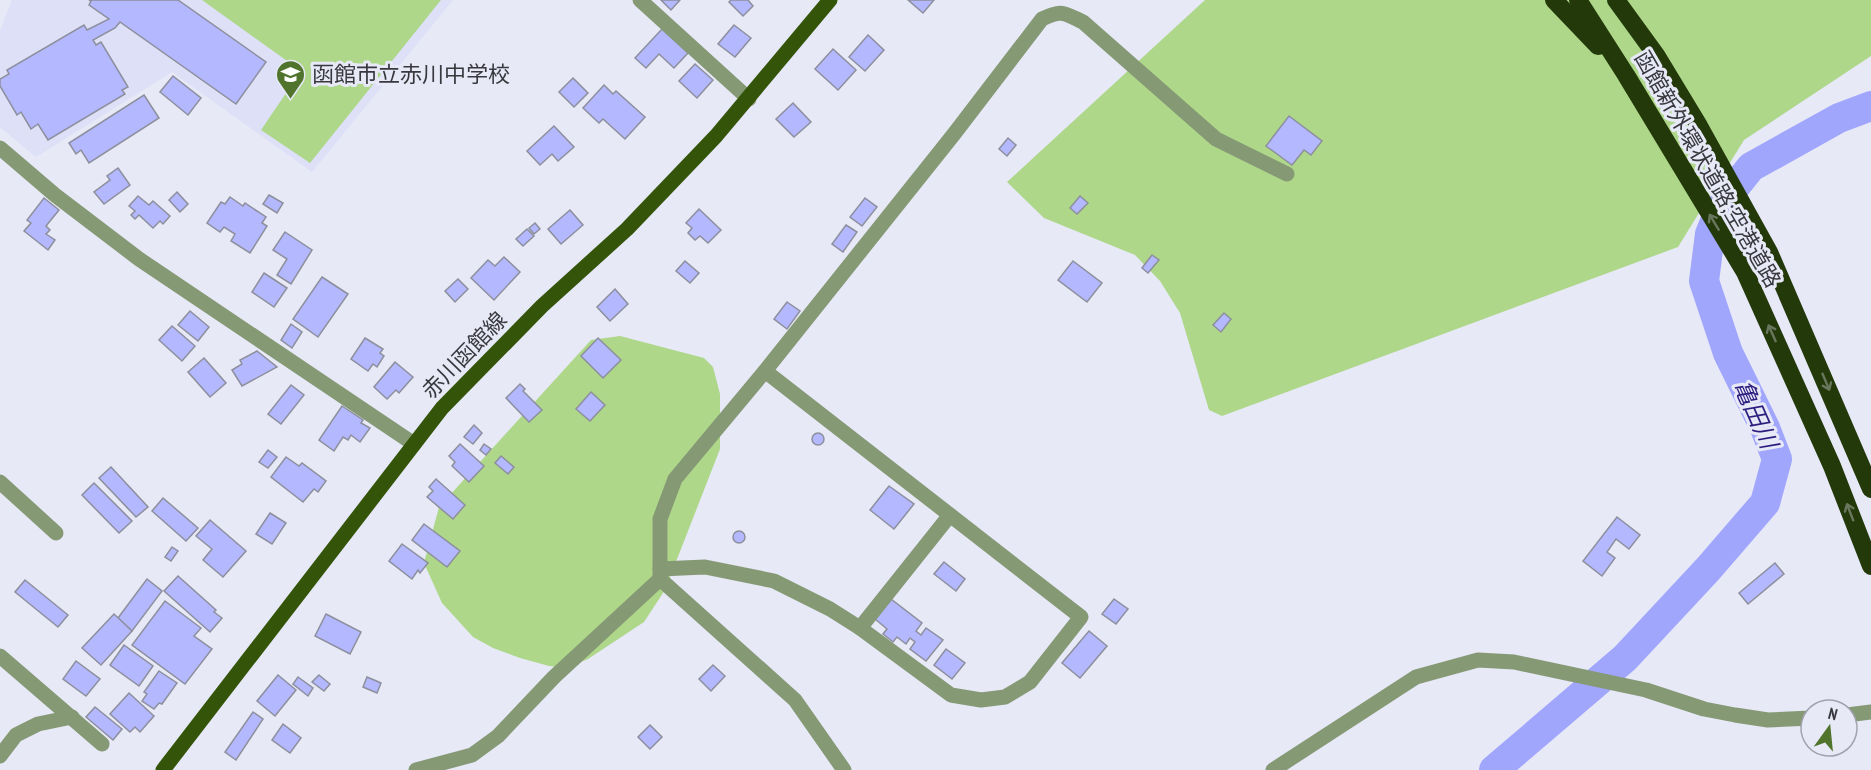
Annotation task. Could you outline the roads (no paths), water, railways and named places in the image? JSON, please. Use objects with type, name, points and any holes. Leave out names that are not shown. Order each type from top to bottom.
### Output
[{"type":"highway","points":[[1554,0],[1626,75]]},
{"type":"highway","name":"函館新外環状道路;空港道路","points":[[1578,0],[1626,75],[1744,272],[1832,466],[1871,566]]},
{"type":"highway","name":"函館新外環状道路;空港道路","points":[[1616,0],[1656,56],[1699,126],[1769,252],[1871,489]]},
{"type":"highway","points":[[1629,0],[1656,56]]},
{"type":"main road","name":"赤川函館線","points":[[163,770],[442,408],[542,306],[627,229],[716,136],[830,0]]},
{"type":"street","points":[[640,0],[748,99]]},
{"type":"street","points":[[844,770],[795,700],[660,574],[660,519],[675,479],[765,371],[954,134],[1042,19],[1055,13],[1066,14],[1083,22],[1216,139],[1287,174]]},
{"type":"street","points":[[0,148],[55,195],[139,259],[414,444]]},
{"type":"street","points":[[416,770],[472,755],[498,736],[554,677],[660,574],[705,567],[774,581],[830,609],[860,628],[951,695],[981,700],[1005,697],[1030,682],[1081,616],[765,371]]},
{"type":"street","points":[[0,482],[56,533]]},
{"type":"street","points":[[860,628],[950,515]]},
{"type":"street","points":[[0,656],[102,744]]},
{"type":"street","points":[[1273,770],[1416,678],[1478,660],[1514,662],[1646,690],[1704,710],[1768,720],[1799,719]]},
{"type":"street","points":[[0,756],[16,735],[38,724],[72,717]]},
{"type":"waterway","name":"亀田川","points":[[1494,770],[1625,658],[1708,569],[1765,503],[1777,459],[1765,428],[1728,353],[1704,281],[1710,234],[1727,197],[1751,167],[1839,118],[1871,106]]},
{"type":"place","name":"函館市立赤川中学校","points":[[291,100]]}]
